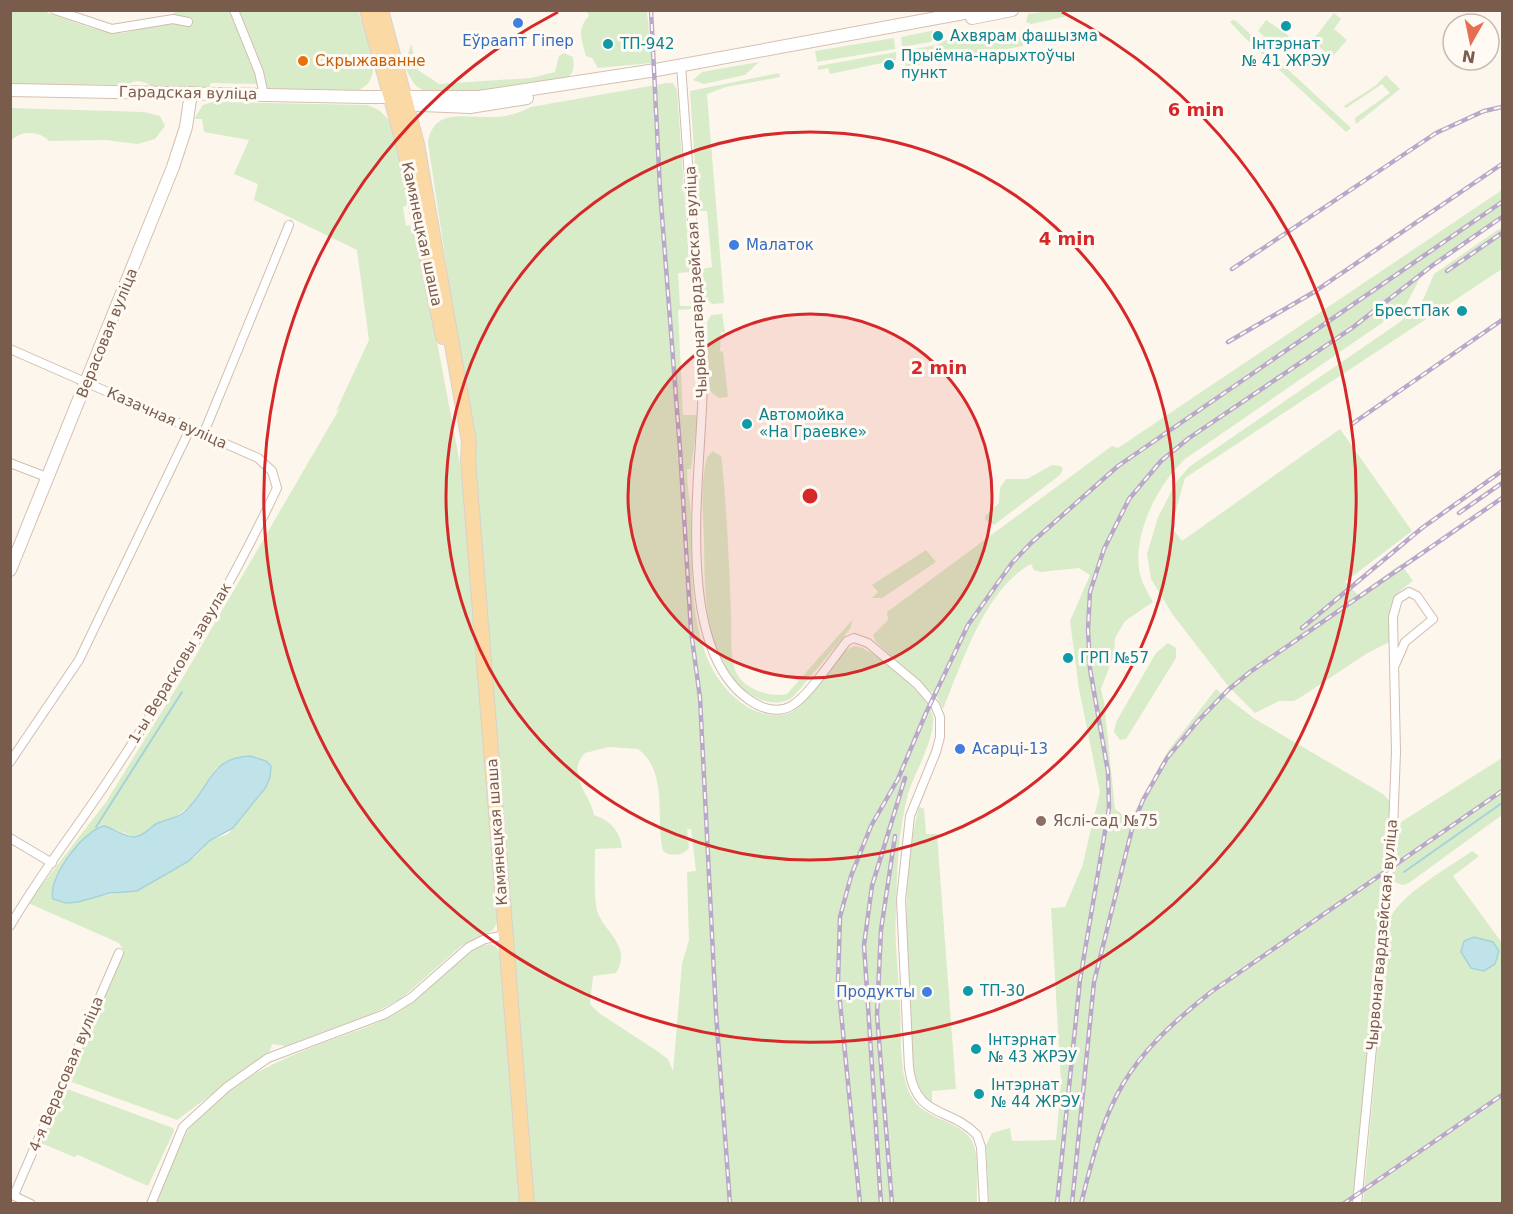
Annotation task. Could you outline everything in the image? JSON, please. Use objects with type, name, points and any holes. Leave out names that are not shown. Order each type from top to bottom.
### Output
[{"type":"main road","name":"Камянецкая шаша","points":[[368,10],[393,100],[447,353],[462,442],[468,460]]},
{"type":"main road","name":"Камянецкая шаша","points":[[381,10],[407,101],[456,353],[469,442],[468,460],[527,1203]]},
{"type":"main road","points":[[681,68],[980,10]]},
{"type":"main road","points":[[393,100],[498,95],[681,68],[1012,10]]},
{"type":"main road","name":"Гарадская вуліца","points":[[10,90],[366,97],[393,100]]},
{"type":"main road","name":"Верасовая вуліца","points":[[10,570],[88,382],[172,167],[186,127],[191,93]]},
{"type":"street","points":[[55,10],[112,28],[172,19],[188,22]]},
{"type":"street","points":[[234,10],[259,72],[264,95]]},
{"type":"street","name":"Чырвонагвардзейская вуліца","points":[[681,68],[703,374],[704,403],[696,486],[699,593],[705,632],[717,662],[735,687],[750,700],[766,708],[783,709],[796,703],[847,641],[854,638],[868,643],[917,684],[937,709],[940,737],[910,816],[901,900],[909,1068],[914,1091],[922,1102],[977,1135],[981,1147],[984,1203]]},
{"type":"street","points":[[203,435],[289,225]]},
{"type":"street","name":"Казачная вуліца","points":[[10,349],[258,458]]},
{"type":"street","points":[[10,762],[79,660],[190,429]]},
{"type":"street","name":"1-ы Верасковы завулак","points":[[10,926],[29,893],[52,863],[188,656],[262,521],[277,488],[272,471],[258,458]]},
{"type":"street","points":[[10,463],[49,478]]},
{"type":"street","name":"Чырвонагвардзейская вуліца","points":[[1357,1203],[1393,829],[1394,610],[1398,599],[1409,592],[1417,596],[1433,618],[1405,642],[1395,665]]},
{"type":"street","points":[[10,838],[52,863]]},
{"type":"street","points":[[151,1203],[183,1127],[227,1087],[268,1058],[385,1014],[411,998],[469,947],[485,939],[506,935]]},
{"type":"street","name":"4-я Верасовая вуліца","points":[[32,1203],[12,1194],[119,953]]},
{"type":"green space","points":[[10,11],[43,11],[91,28],[123,33],[156,25],[177,11],[358,11],[369,43],[373,67],[371,78],[365,86],[355,91],[259,89],[256,84],[211,83],[208,89],[152,87],[139,81],[127,85],[11,84]]},
{"type":"green space","points":[[587,11],[647,11],[652,63],[598,68],[592,58],[586,56],[582,40],[582,25],[589,16]]},
{"type":"green space","points":[[1067,11],[1068,16],[1031,24],[1026,22],[1028,14]]},
{"type":"green space","points":[[1334,13],[1341,19],[1334,29],[1347,40],[1332,57],[1312,41]]},
{"type":"green space","points":[[1233,20],[1351,128],[1346,132],[1244,37],[1230,22]]},
{"type":"green space","points":[[1266,20],[1289,36],[1281,47],[1275,46],[1258,31]]},
{"type":"green space","points":[[941,29],[944,32],[930,42],[902,47],[901,37]]},
{"type":"green space","points":[[982,32],[1022,37],[1023,46],[906,67],[902,51],[937,45],[954,36]]},
{"type":"green space","points":[[894,38],[895,49],[817,62],[815,51]]},
{"type":"green space","points":[[411,44],[418,70],[439,84],[531,78],[555,72],[559,56],[564,53],[573,57],[573,68],[570,76],[563,80],[492,91],[437,93],[420,89],[409,75],[406,69],[411,66],[408,54]]},
{"type":"green space","points":[[1290,44],[1304,53],[1310,45],[1329,60],[1319,69],[1303,65],[1287,54]]},
{"type":"green space","points":[[896,52],[896,60],[830,74],[828,68],[818,70],[818,66]]},
{"type":"green space","points":[[759,62],[745,75],[704,84],[693,80],[702,72]]},
{"type":"green space","points":[[779,73],[780,77],[726,87],[707,94],[724,303],[712,304],[704,296],[702,269],[712,267],[707,211],[698,211],[690,91]]},
{"type":"green space","points":[[1386,75],[1400,89],[1356,124],[1355,118],[1390,93],[1382,84],[1346,108],[1344,106],[1375,86]]},
{"type":"green space","points":[[667,83],[673,83],[677,90],[690,272],[678,273],[680,306],[691,306],[692,309],[678,310],[683,415],[698,415],[691,469],[687,469],[692,571],[697,622],[703,647],[713,669],[727,689],[746,706],[756,711],[778,715],[789,713],[799,707],[838,658],[846,650],[855,646],[875,655],[887,664],[913,687],[930,709],[933,726],[924,756],[908,794],[899,852],[896,935],[902,1064],[907,1086],[917,1104],[924,1110],[960,1128],[972,1141],[977,1163],[977,1203],[534,1203],[474,450],[428,143],[436,124],[443,119],[461,116],[501,116],[531,107]],"holes":[[[609,747],[638,749],[648,759],[654,770],[659,797],[663,851],[676,855],[686,851],[689,848],[687,829],[691,829],[696,871],[687,872],[689,940],[682,964],[673,1071],[668,1059],[599,1013],[590,1004],[593,976],[616,973],[621,954],[614,938],[598,915],[595,849],[622,848],[614,827],[594,815],[580,784],[577,768],[585,753]]]},
{"type":"green space","points":[[213,102],[367,105],[379,110],[394,125],[408,198],[406,206],[403,207],[406,226],[410,225],[418,241],[462,474],[498,921],[493,930],[461,946],[402,998],[374,1013],[285,1046],[272,1044],[270,1051],[177,1120],[69,1081],[68,1076],[124,951],[119,943],[28,903],[106,802],[185,674],[340,408],[336,411],[369,340],[357,250],[254,200],[258,184],[234,174],[249,140],[204,132],[202,119],[194,119],[203,105]],"holes":[[[240,756],[259,758],[266,787],[228,834],[209,841],[195,857],[170,870],[144,888],[66,903],[110,827],[134,837],[141,836],[158,823],[171,820],[192,804],[216,768]]]},
{"type":"green space","points":[[11,108],[144,112],[160,116],[165,126],[155,139],[138,144],[105,140],[49,141],[41,135],[30,133],[19,135],[11,141]]},
{"type":"green space","points":[[1502,190],[1502,217],[1422,274],[1405,307],[1185,459],[1175,469],[1150,509],[1140,539],[1138,554],[1140,572],[1153,602],[1125,621],[1115,638],[1114,655],[1101,689],[1115,809],[1130,820],[1168,751],[1216,689],[1255,719],[1383,794],[1390,802],[1353,1203],[989,1203],[986,1145],[992,1133],[1010,1128],[1012,1141],[1056,1140],[1061,1083],[1051,908],[1065,907],[1082,867],[1100,792],[1079,689],[1070,621],[1090,575],[1079,568],[1040,572],[1034,570],[1031,564],[1015,576],[988,609],[977,629],[943,709],[937,697],[876,642],[873,635],[888,620],[887,612],[1112,446],[1118,448]]},
{"type":"green space","points":[[1502,227],[1502,269],[1185,478],[1171,527],[1182,541],[1340,429],[1412,531],[1345,582],[1358,595],[1401,564],[1413,581],[1399,592],[1390,609],[1389,633],[1395,639],[1366,654],[1294,701],[1279,701],[1255,713],[1228,686],[1173,615],[1151,579],[1147,554],[1158,517],[1177,481],[1189,467],[1400,322],[1423,300],[1434,274]]},
{"type":"green space","points":[[722,314],[725,332],[721,332],[720,351],[723,352],[728,397],[719,398],[711,392],[709,385],[707,322],[711,315]]},
{"type":"green space","points":[[713,451],[721,456],[722,462],[729,556],[732,651],[734,666],[740,678],[758,691],[773,695],[787,694],[853,619],[850,629],[795,695],[787,701],[762,700],[739,686],[726,669],[716,650],[707,605],[702,498],[707,457]]},
{"type":"green space","points":[[1052,465],[1061,466],[1063,469],[1060,475],[994,525],[985,520],[985,516],[999,503],[1000,488],[1006,479],[1027,479]]},
{"type":"green space","points":[[926,550],[936,562],[882,598],[872,598],[878,592],[872,585]]},
{"type":"green space","points":[[1168,643],[1176,648],[1176,658],[1126,739],[1120,740],[1114,732],[1116,722],[1156,653]]},
{"type":"green space","points":[[1502,758],[1502,815],[1409,883],[1402,885],[1395,882],[1393,875],[1401,822]]},
{"type":"green space","points":[[919,807],[924,809],[926,834],[937,834],[956,1089],[932,1091],[932,1104],[925,1099],[915,1079],[907,952],[908,879]]},
{"type":"green space","points":[[1472,851],[1479,856],[1453,876],[1502,943],[1502,1203],[1363,1204],[1389,921],[1394,911],[1413,892]]},
{"type":"green space","points":[[490,944],[496,946],[500,955],[521,1203],[156,1204],[187,1132],[198,1116],[229,1089],[267,1067],[393,1015],[413,1002],[456,962],[467,954]]},
{"type":"green space","points":[[67,1089],[173,1128],[174,1131],[148,1186],[78,1155],[74,1157],[41,1143],[62,1092]]},
{"type":"water","points":[[250,756],[266,761],[271,766],[266,787],[233,828],[209,841],[189,861],[137,891],[110,893],[78,902],[66,903],[53,899],[53,890],[61,868],[77,845],[96,829],[104,826],[130,837],[141,835],[158,823],[183,813],[217,769],[225,763],[236,758]]},
{"type":"water","points":[[1474,937],[1493,942],[1499,951],[1495,964],[1484,971],[1471,968],[1461,952],[1464,941]]},
{"type":"waterway","points":[[96,827],[182,692]]},
{"type":"waterway","points":[[1404,872],[1502,803]]},
{"type":"railway","points":[[651,10],[660,190],[691,631],[700,698],[716,1013],[730,1204]]},
{"type":"railway","points":[[1232,269],[1436,133],[1484,111],[1502,107]]},
{"type":"railway","points":[[1228,342],[1314,292],[1502,164]]},
{"type":"railway","points":[[860,1204],[838,982],[840,917],[851,876],[871,826],[898,779],[926,713],[968,625],[1012,563],[1031,543],[1118,466],[1502,202]]},
{"type":"railway","points":[[1057,1204],[1080,980],[1109,808],[1108,772],[1090,669],[1088,629],[1090,592],[1104,549],[1129,499],[1161,461],[1189,438],[1352,328],[1433,265],[1502,217]]},
{"type":"railway","points":[[1447,271],[1502,233]]},
{"type":"railway","points":[[1352,424],[1502,320]]},
{"type":"railway","points":[[1302,628],[1422,528],[1502,471]]},
{"type":"railway","points":[[1459,513],[1502,483]]},
{"type":"railway","points":[[1072,1204],[1094,982],[1133,825],[1143,800],[1167,758],[1197,722],[1228,690],[1250,672],[1502,498]]},
{"type":"railway","points":[[881,1204],[864,945],[872,886],[905,778]]},
{"type":"railway","points":[[1081,1204],[1090,1167],[1111,1108],[1138,1061],[1158,1039],[1211,992],[1502,791]]},
{"type":"railway","points":[[892,1204],[877,1015],[881,930],[895,836]]},
{"type":"railway","points":[[1343,1204],[1502,1095]]},
{"type":"place","name":"Еўраапт Гіпер","points":[[518,23]]},
{"type":"place","name":"Інтэрнат № 41 ЖРЭУ","points":[[1286,26]]},
{"type":"place","name":"Ахвярам фашызма","points":[[938,36]]},
{"type":"place","name":"ТП-942","points":[[608,44]]},
{"type":"place","name":"Скрыжаванне","points":[[303,61]]},
{"type":"place","name":"Прыёмна-нарыхтоўчы пункт","points":[[889,65]]},
{"type":"place","name":"Малаток","points":[[734,245]]},
{"type":"place","name":"БрестПак","points":[[1462,311]]},
{"type":"place","name":"Автомойка «На Граевке»","points":[[747,424]]},
{"type":"place","name":"ГРП №57","points":[[1068,658]]},
{"type":"place","name":"Асарці-13","points":[[960,749]]},
{"type":"place","name":"Яслі-сад №75","points":[[1041,821]]},
{"type":"place","name":"ТП-30","points":[[968,991]]},
{"type":"place","name":"Продукты","points":[[927,992]]},
{"type":"place","name":"Інтэрнат № 43 ЖРЭУ","points":[[976,1049]]},
{"type":"place","name":"Інтэрнат № 44 ЖРЭУ","points":[[979,1094]]}]
